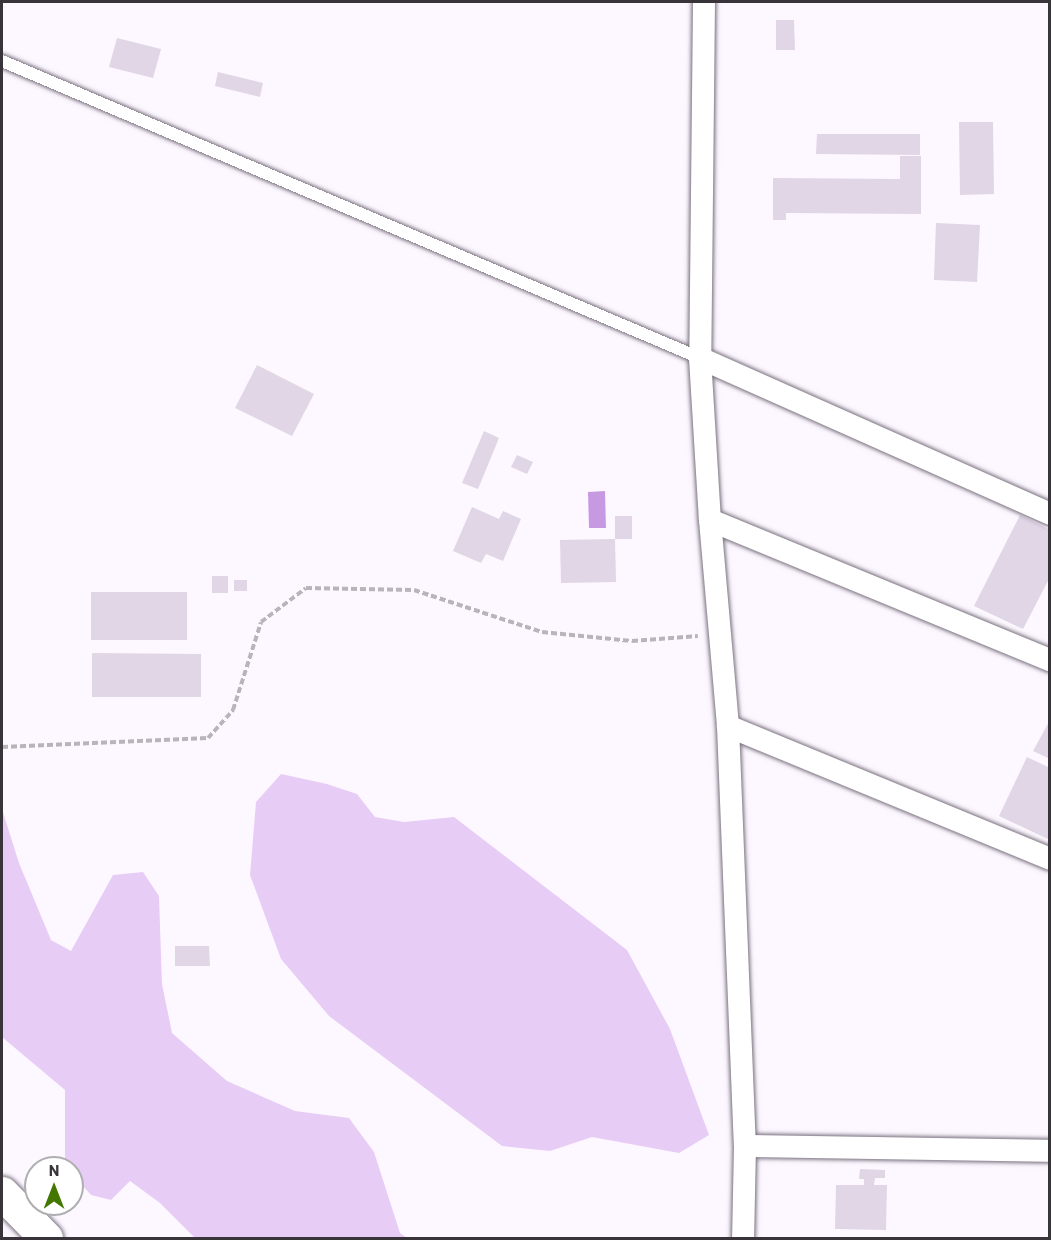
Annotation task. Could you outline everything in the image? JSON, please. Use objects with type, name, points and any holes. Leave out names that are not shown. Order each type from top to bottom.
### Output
[{"type":"main road","points":[[2,1193],[46,1239]]},
{"type":"street","points":[[704,2],[700,358],[710,520],[729,726],[745,1146],[743,1239]]},
{"type":"street","points":[[700,358],[1050,514]]},
{"type":"street","points":[[710,520],[1050,660]]},
{"type":"street","points":[[729,726],[1050,859]]},
{"type":"street","points":[[745,1146],[1050,1151]]},
{"type":"lane","points":[[2,61],[700,358]]},
{"type":"path","points":[[2,747],[208,738],[233,710],[261,622],[306,588],[414,590],[542,632],[632,641],[720,634]]},
{"type":"shaded area","points":[[605,491],[606,528],[589,528],[588,492]]},
{"type":"shaded area","points":[[281,774],[327,784],[357,794],[375,817],[404,822],[454,817],[627,950],[670,1029],[709,1135],[679,1153],[592,1137],[550,1151],[502,1146],[329,1016],[281,959],[250,875],[256,802]]},
{"type":"shaded area","points":[[2,809],[19,863],[51,940],[71,951],[113,875],[143,872],[159,896],[162,984],[172,1033],[227,1081],[295,1111],[349,1118],[374,1152],[400,1233],[407,1238],[195,1238],[160,1203],[130,1181],[111,1200],[91,1195],[84,1187],[84,1156],[65,1156],[65,1090],[2,1037]]},
{"type":"building","points":[[776,20],[794,20],[795,50],[776,50]]},
{"type":"building","points":[[117,38],[161,49],[153,78],[109,67]]},
{"type":"building","points":[[218,72],[263,83],[260,97],[215,86]]},
{"type":"building","points":[[959,122],[993,122],[994,194],[960,195]]},
{"type":"building","points":[[817,134],[920,134],[920,155],[816,154]]},
{"type":"building","points":[[900,156],[921,156],[921,214],[786,213],[786,220],[773,220],[773,178],[900,179]]},
{"type":"building","points":[[936,223],[980,225],[977,282],[934,280]]},
{"type":"building","points":[[257,365],[314,394],[292,436],[235,408]]},
{"type":"building","points":[[484,431],[499,438],[478,489],[462,483]]},
{"type":"building","points":[[517,455],[533,462],[527,474],[511,467]]},
{"type":"building","points":[[472,507],[499,519],[503,511],[521,519],[503,561],[486,554],[481,563],[453,551]]},
{"type":"building","points":[[1020,515],[1050,530],[1050,577],[1023,629],[974,606]]},
{"type":"building","points":[[615,516],[632,516],[632,539],[615,539]]},
{"type":"building","points":[[615,539],[616,582],[561,583],[560,540]]},
{"type":"building","points":[[212,576],[228,576],[228,593],[212,593]]},
{"type":"building","points":[[234,580],[247,580],[247,591],[234,591]]},
{"type":"building","points":[[91,592],[187,592],[187,640],[91,640]]},
{"type":"building","points":[[92,653],[201,654],[201,697],[92,697]]},
{"type":"building","points":[[1050,720],[1050,759],[1033,751]]},
{"type":"building","points":[[1027,757],[1050,768],[1050,840],[999,816]]},
{"type":"building","points":[[175,946],[209,946],[210,966],[175,966]]},
{"type":"building","points":[[860,1169],[885,1170],[885,1178],[875,1178],[874,1185],[887,1185],[886,1230],[835,1229],[836,1185],[864,1185],[864,1179],[859,1179]]}]
